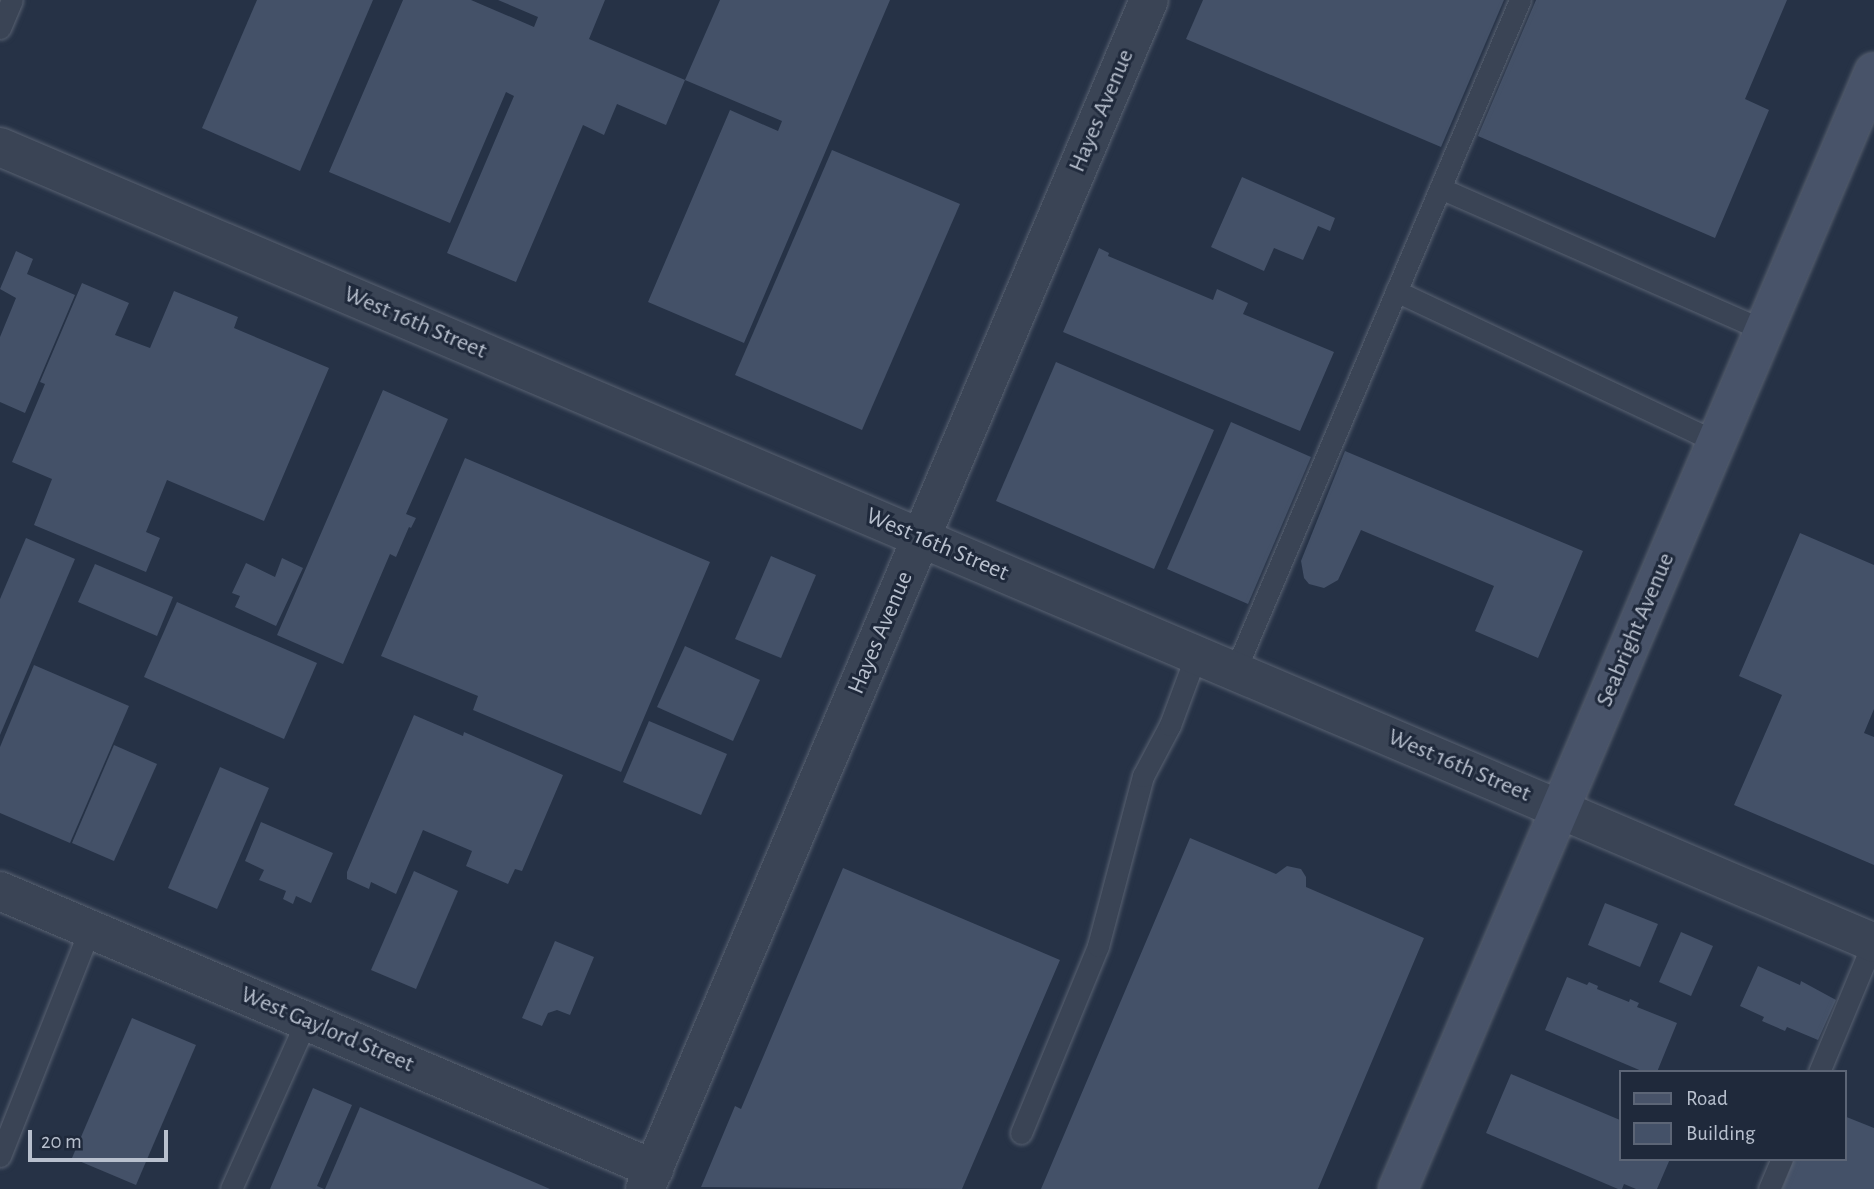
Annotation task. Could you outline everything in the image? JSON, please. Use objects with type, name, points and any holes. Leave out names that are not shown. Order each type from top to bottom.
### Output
[{"type":"street","name":"Hayes Avenue","points":[[650,1179],[1149,0]]},
{"type":"street","name":"Seabright Avenue","points":[[1398,1189],[1874,72]]},
{"type":"street","name":"West 16th Street","points":[[0,147],[1874,942]]},
{"type":"street","name":"West Gaylord Street","points":[[0,891],[306,1021],[650,1179]]},
{"type":"lane","points":[[0,28],[12,0]]},
{"type":"lane","points":[[1235,671],[1520,0]]},
{"type":"lane","points":[[1440,188],[1764,330]]},
{"type":"lane","points":[[1396,291],[1717,442]]},
{"type":"lane","points":[[1021,1133],[1098,946],[1143,776],[1170,725],[1196,655]]},
{"type":"lane","points":[[0,1156],[90,929]]},
{"type":"lane","points":[[1820,1070],[1874,942]]},
{"type":"lane","points":[[231,1189],[306,1021]]},
{"type":"lane","points":[[1769,1189],[1781,1161]]},
{"type":"building","points":[[257,0],[373,0],[300,171],[202,128]]},
{"type":"building","points":[[403,0],[471,0],[534,27],[538,17],[498,0],[605,0],[589,39],[685,80],[666,125],[617,104],[604,135],[583,125],[516,282],[447,253],[514,96],[506,92],[450,223],[329,172]]},
{"type":"building","points":[[720,0],[890,0],[744,343],[648,302],[730,110],[778,131],[782,121],[685,80]]},
{"type":"building","points":[[1203,0],[1504,0],[1441,147],[1186,39]]},
{"type":"building","points":[[1536,0],[1787,0],[1745,99],[1769,110],[1715,238],[1478,136]]},
{"type":"building","points":[[832,150],[960,204],[862,430],[735,375]]},
{"type":"building","points":[[1242,177],[1335,218],[1330,231],[1318,226],[1303,260],[1274,248],[1264,271],[1211,247]]},
{"type":"building","points":[[1099,248],[1109,253],[1108,256],[1213,300],[1217,289],[1248,303],[1243,314],[1334,352],[1300,431],[1063,332]]},
{"type":"building","points":[[16,251],[33,259],[27,274],[75,295],[25,413],[0,402],[0,337],[16,298],[0,289]]},
{"type":"building","points":[[82,283],[129,303],[115,335],[150,348],[174,291],[238,317],[234,328],[329,368],[264,521],[167,480],[146,532],[160,538],[146,572],[34,525],[52,479],[12,462],[45,384],[40,382]]},
{"type":"building","points":[[1056,362],[1214,430],[1154,569],[996,501]]},
{"type":"building","points":[[383,390],[448,419],[406,514],[416,518],[411,528],[409,527],[396,557],[390,554],[343,664],[277,635]]},
{"type":"building","points":[[1231,422],[1311,457],[1248,604],[1167,569]]},
{"type":"building","points":[[1345,451],[1583,551],[1538,658],[1475,631],[1494,586],[1361,530],[1338,580],[1324,588],[1309,584],[1304,578],[1301,561]]},
{"type":"building","points":[[465,458],[710,562],[621,772],[473,710],[478,696],[381,656]]},
{"type":"building","points":[[1800,533],[1874,565],[1874,709],[1864,733],[1874,737],[1874,865],[1734,805],[1782,695],[1739,676]]},
{"type":"building","points":[[26,538],[75,559],[0,735],[0,599]]},
{"type":"building","points":[[771,556],[816,575],[781,658],[735,639]]},
{"type":"building","points":[[282,558],[303,568],[276,626],[235,607],[240,596],[232,593],[246,563],[275,577]]},
{"type":"building","points":[[95,564],[173,597],[157,636],[78,602]]},
{"type":"building","points":[[177,602],[317,663],[284,739],[144,677]]},
{"type":"building","points":[[685,646],[760,680],[733,741],[657,707]]},
{"type":"building","points":[[34,665],[129,706],[70,843],[0,813],[0,747]]},
{"type":"building","points":[[414,715],[463,736],[464,732],[563,775],[522,871],[515,869],[508,884],[466,866],[472,851],[423,830],[396,894],[371,882],[369,889],[347,879],[347,872]]},
{"type":"building","points":[[649,721],[727,754],[701,815],[623,782]]},
{"type":"building","points":[[114,745],[157,764],[114,861],[72,843]]},
{"type":"building","points":[[220,767],[269,788],[217,909],[168,888]]},
{"type":"building","points":[[261,822],[333,853],[311,903],[296,896],[293,904],[283,899],[286,891],[259,880],[264,870],[245,861]]},
{"type":"building","points":[[1190,838],[1276,874],[1287,866],[1301,869],[1306,877],[1306,887],[1424,938],[1318,1189],[1041,1189]]},
{"type":"building","points":[[843,868],[1060,960],[962,1189],[701,1187],[735,1106],[741,1109]]},
{"type":"building","points":[[414,871],[458,891],[416,989],[371,970]]},
{"type":"building","points":[[1605,903],[1658,924],[1640,967],[1588,945]]},
{"type":"building","points":[[1681,932],[1713,946],[1691,996],[1659,982]]},
{"type":"building","points":[[555,941],[594,957],[570,1015],[557,1010],[548,1013],[542,1026],[522,1018]]},
{"type":"building","points":[[1758,966],[1800,985],[1801,981],[1836,1000],[1818,1040],[1787,1027],[1785,1031],[1762,1021],[1764,1017],[1740,1006]]},
{"type":"building","points":[[1567,977],[1587,985],[1589,982],[1598,986],[1597,989],[1629,1002],[1630,999],[1639,1003],[1637,1007],[1677,1023],[1658,1070],[1639,1070],[1545,1030]]},
{"type":"building","points":[[132,1018],[196,1045],[136,1185],[72,1158]]},
{"type":"building","points":[[1511,1074],[1618,1119],[1618,1161],[1669,1161],[1657,1189],[1636,1189],[1624,1184],[1622,1189],[1618,1189],[1486,1133]]},
{"type":"building","points":[[313,1088],[352,1105],[317,1186],[324,1189],[270,1189]]},
{"type":"building","points":[[360,1107],[550,1189],[325,1189]]},
{"type":"building","points":[[1846,1117],[1874,1128],[1874,1189],[1782,1189],[1793,1161],[1846,1161]]}]
